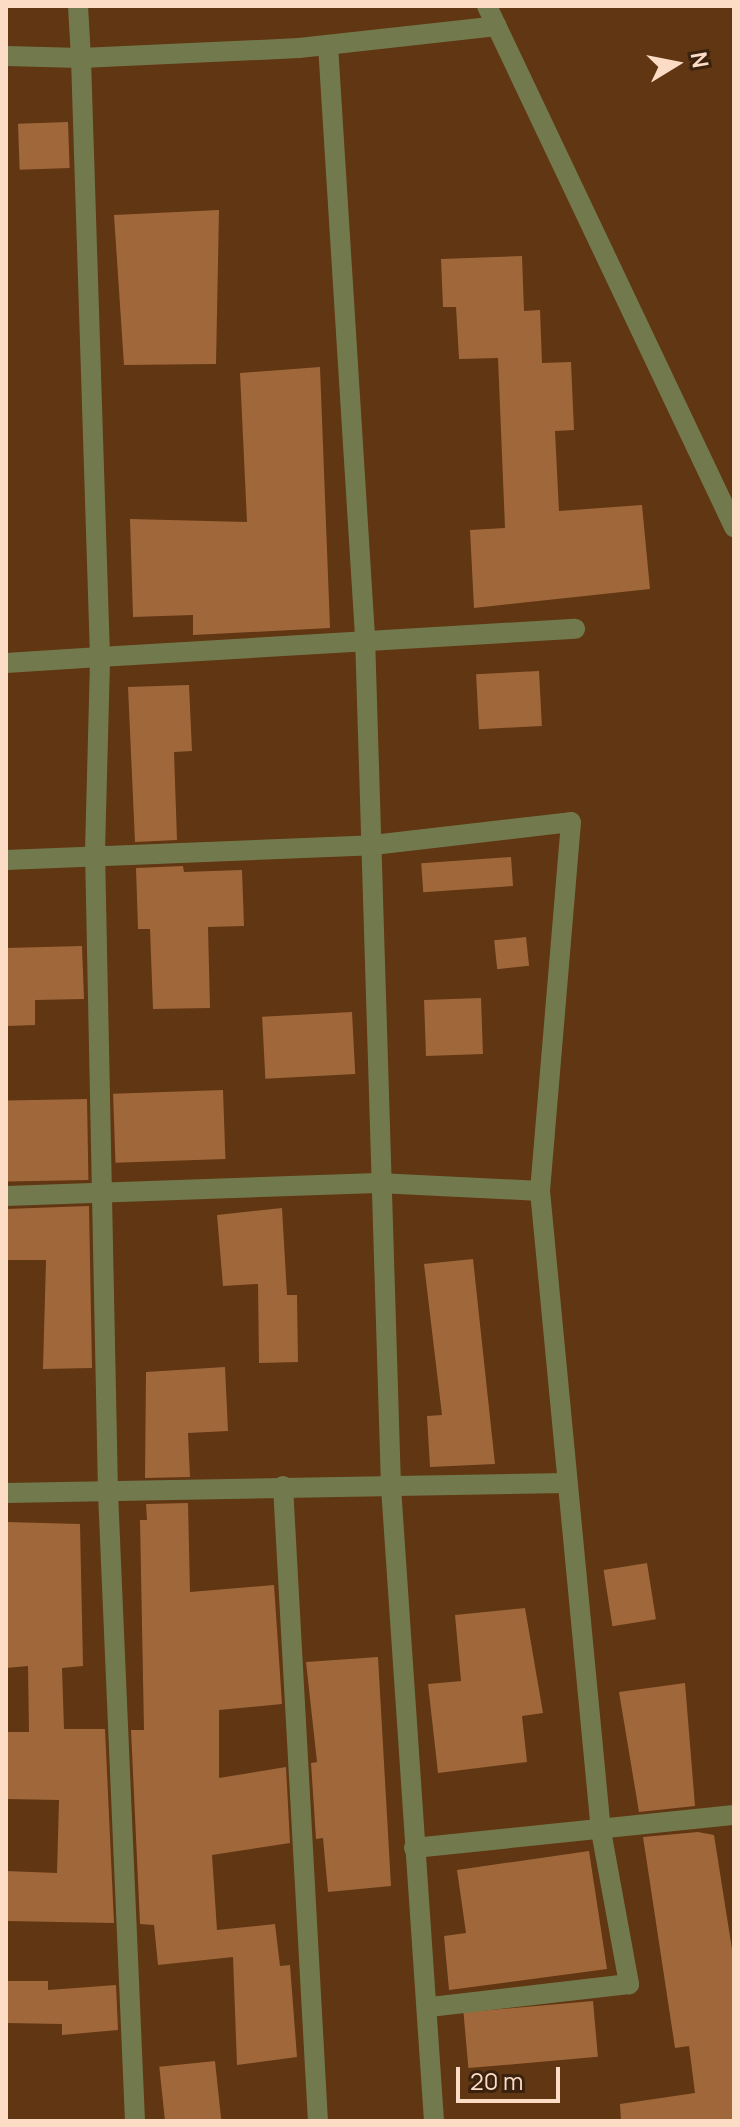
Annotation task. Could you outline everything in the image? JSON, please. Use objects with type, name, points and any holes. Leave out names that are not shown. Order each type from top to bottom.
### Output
[{"type":"street","points":[[78,6],[100,657],[95,852],[107,1194],[108,1492],[135,2121]]},
{"type":"street","points":[[487,6],[734,527]]},
{"type":"street","points":[[6,56],[81,58],[328,45],[497,26]]},
{"type":"street","points":[[328,45],[365,636],[373,845],[378,1183],[391,1487],[414,1848],[431,2007],[434,2121]]},
{"type":"street","points":[[6,663],[365,636],[575,629]]},
{"type":"street","points":[[6,860],[95,852],[373,845],[571,822],[540,1191],[601,1831],[629,1984],[431,2007]]},
{"type":"street","points":[[6,1196],[378,1183],[540,1191]]},
{"type":"street","points":[[6,1493],[567,1483]]},
{"type":"street","points":[[283,1486],[318,2121]]},
{"type":"street","points":[[414,1848],[734,1815]]},
{"type":"building","points":[[68,122],[70,168],[20,170],[18,124]]},
{"type":"building","points":[[219,210],[216,364],[124,365],[114,215]]},
{"type":"building","points":[[522,256],[524,311],[540,310],[542,363],[571,362],[574,430],[555,431],[559,511],[642,505],[650,589],[474,608],[470,530],[505,528],[498,358],[459,359],[456,307],[443,307],[441,259]]},
{"type":"building","points":[[320,367],[330,628],[193,635],[193,615],[133,617],[130,519],[247,522],[240,373]]},
{"type":"building","points":[[539,671],[542,726],[479,729],[476,674]]},
{"type":"building","points":[[189,685],[192,751],[174,752],[177,840],[135,842],[128,687]]},
{"type":"building","points":[[511,857],[513,886],[423,892],[421,863]]},
{"type":"building","points":[[183,866],[184,872],[242,870],[244,926],[208,927],[210,1008],[153,1009],[150,929],[138,929],[136,868]]},
{"type":"building","points":[[526,937],[529,966],[497,969],[494,940]]},
{"type":"building","points":[[82,946],[84,999],[35,1000],[35,1025],[6,1026],[6,948]]},
{"type":"building","points":[[481,998],[483,1054],[426,1056],[424,1000]]},
{"type":"building","points":[[352,1012],[355,1074],[265,1079],[262,1017]]},
{"type":"building","points":[[223,1090],[225,1159],[115,1163],[113,1094]]},
{"type":"building","points":[[87,1099],[88,1180],[7,1181],[6,1100]]},
{"type":"building","points":[[89,1206],[92,1368],[43,1369],[46,1260],[6,1260],[6,1209]]},
{"type":"building","points":[[282,1208],[287,1295],[297,1295],[298,1362],[259,1363],[258,1284],[223,1286],[217,1215]]},
{"type":"building","points":[[473,1259],[495,1464],[430,1467],[427,1416],[442,1415],[424,1264]]},
{"type":"building","points":[[225,1367],[228,1431],[188,1433],[190,1477],[145,1478],[146,1372]]},
{"type":"building","points":[[188,1503],[190,1592],[274,1585],[282,1704],[219,1710],[219,1778],[286,1767],[290,1843],[212,1855],[217,1930],[275,1924],[280,1966],[290,1965],[297,2057],[237,2065],[233,1957],[158,1965],[154,1925],[140,1924],[131,1730],[144,1730],[140,1520],[147,1520],[146,1504]]},
{"type":"building","points":[[6,1522],[80,1524],[83,1666],[62,1668],[64,1729],[105,1729],[114,1923],[6,1921],[6,1871],[57,1873],[59,1800],[6,1799],[6,1732],[29,1732],[28,1666],[6,1668]]},
{"type":"building","points":[[647,1563],[656,1619],[612,1626],[604,1570]]},
{"type":"building","points":[[525,1608],[543,1713],[522,1716],[527,1762],[438,1773],[428,1684],[461,1681],[455,1615]]},
{"type":"building","points":[[378,1657],[391,1886],[328,1892],[323,1838],[316,1839],[311,1763],[317,1762],[306,1662]]},
{"type":"building","points":[[685,1683],[695,1806],[639,1812],[619,1692]]},
{"type":"building","points":[[698,1832],[714,1835],[734,1962],[734,2121],[621,2121],[620,2104],[695,2093],[689,2046],[675,2048],[643,1837]]},
{"type":"building","points":[[589,1851],[607,1969],[449,1990],[444,1936],[466,1933],[457,1870]]},
{"type":"building","points":[[6,1981],[48,1981],[48,1990],[116,1985],[118,2030],[62,2035],[62,2024],[6,2023]]},
{"type":"building","points":[[593,2001],[598,2057],[468,2068],[463,2012]]},
{"type":"building","points":[[215,2061],[221,2121],[165,2121],[159,2067]]}]
